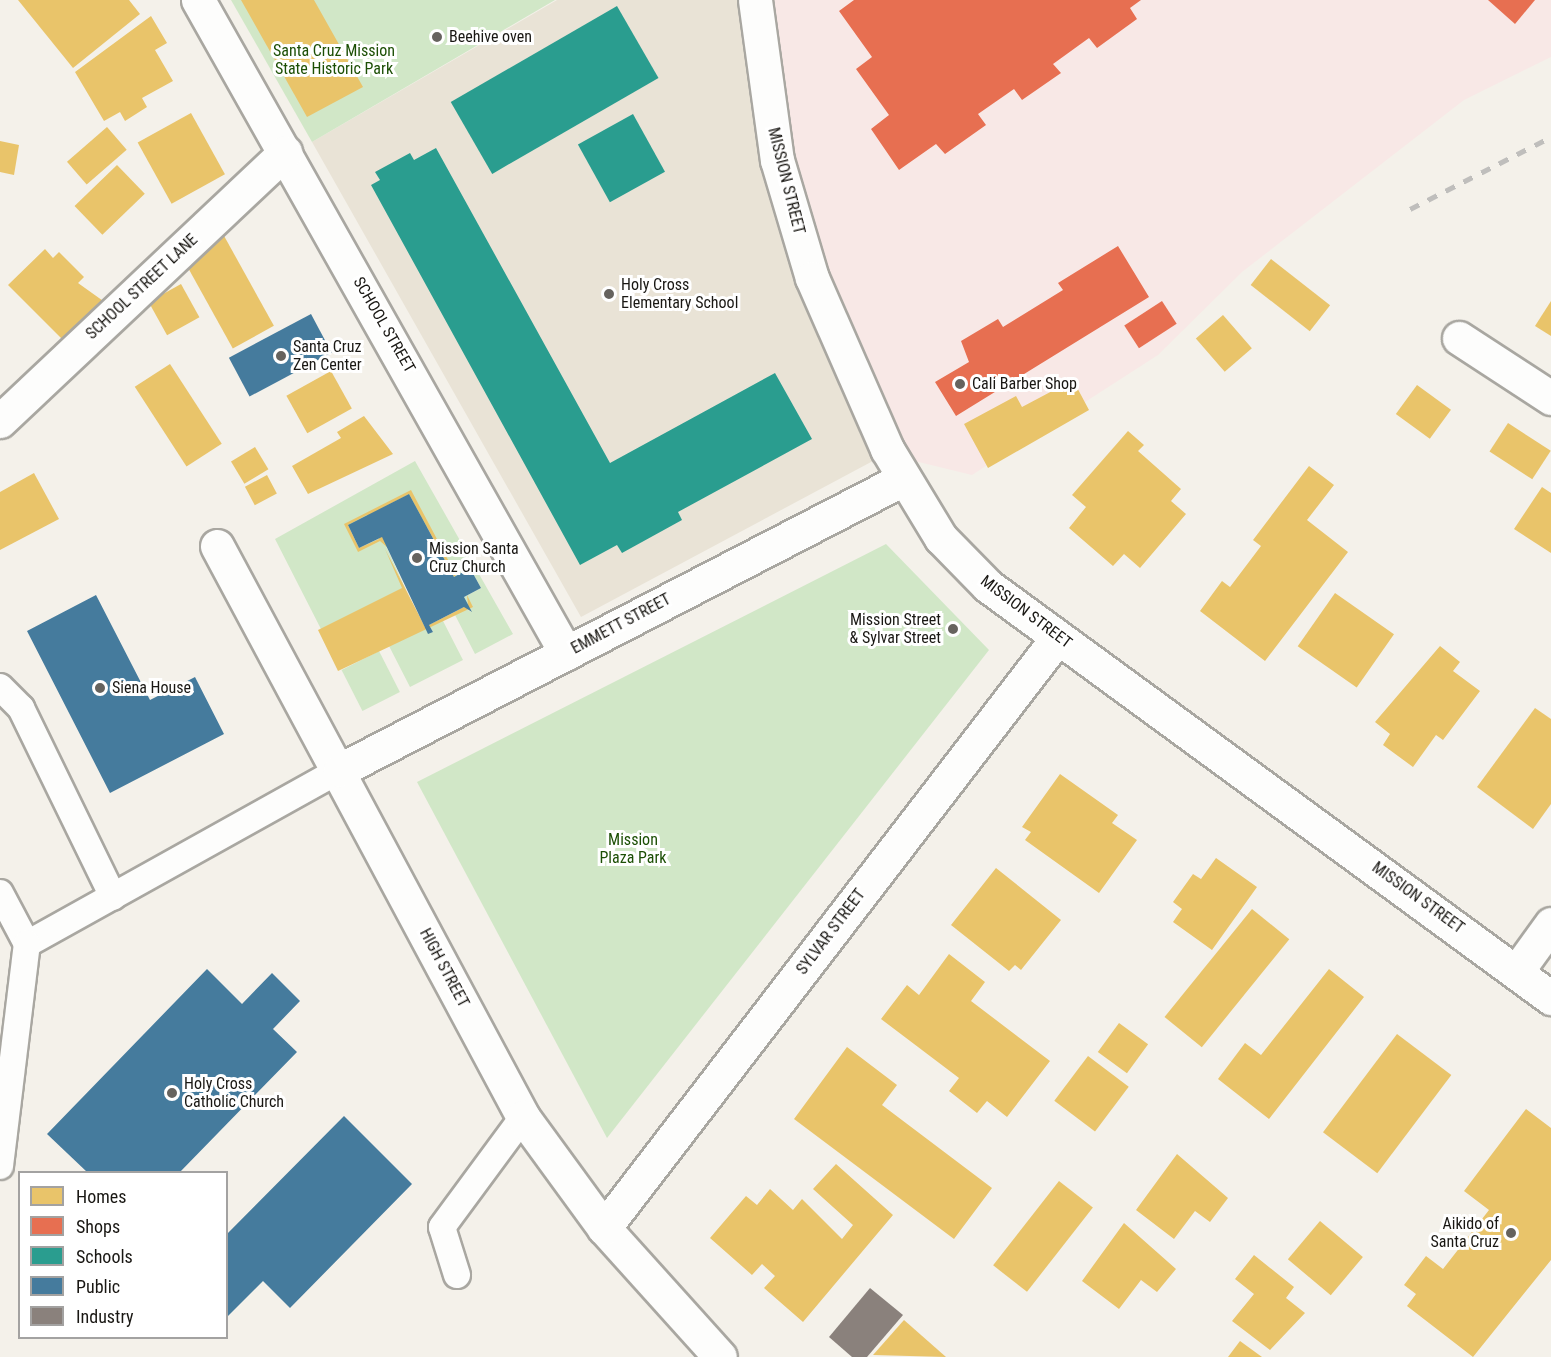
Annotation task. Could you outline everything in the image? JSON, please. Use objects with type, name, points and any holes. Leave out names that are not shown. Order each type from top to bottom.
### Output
[{"type":"street","name":"SCHOOL STREET","points":[[198,0],[566,653]]},
{"type":"street","name":"MISSION STREET","points":[[755,0],[777,160],[799,236],[837,337],[903,479],[949,546],[988,586],[1551,998]]},
{"type":"street","name":"SCHOOL STREET LANE","points":[[0,421],[285,152]]},
{"type":"street","points":[[1459,338],[1551,398]]},
{"type":"street","name":"EMMETT STREET","points":[[340,770],[903,479]]},
{"type":"street","name":"HIGH STREET","points":[[217,546],[340,770],[523,1117],[604,1228],[720,1357]]},
{"type":"street","name":"SYLVAR STREET","points":[[604,1228],[1058,637]]},
{"type":"street","points":[[1517,971],[1551,924]]},
{"type":"lane","points":[[0,687],[21,708],[113,897]]},
{"type":"lane","points":[[27,944],[340,770]]},
{"type":"lane","points":[[0,892],[27,944],[0,1166]]},
{"type":"lane","points":[[457,1275],[442,1227],[523,1117]]},
{"type":"shaded area","name":"Holy Cross Elementary School","points":[[557,0],[755,0],[777,160],[886,454],[581,617],[312,142]]},
{"type":"shaded area","points":[[752,0],[1551,0],[1551,57],[1464,100],[1242,272],[1158,355],[972,475],[886,454],[837,337]]},
{"type":"green space","name":"Santa Cruz Mission State Historic Park","points":[[231,0],[555,0],[312,142]]},
{"type":"green space","points":[[415,461],[513,634],[475,654],[454,613],[464,607],[471,612],[464,597],[481,588],[470,568],[454,577],[429,527],[348,526],[359,548],[382,537],[406,590],[322,631],[275,539]]},
{"type":"green space","name":"Mission Plaza Park","points":[[886,544],[989,650],[607,1138],[417,782]]},
{"type":"green space","points":[[442,619],[463,660],[410,687],[389,646],[425,628],[433,632],[429,625]]},
{"type":"green space","points":[[379,651],[400,692],[362,711],[342,670]]},
{"type":"building: Homes","points":[[18,0],[129,0],[140,14],[73,68]]},
{"type":"building: Homes","points":[[241,0],[314,0],[363,87],[307,117]]},
{"type":"building: Homes","points":[[151,16],[167,43],[155,50],[173,81],[142,98],[147,107],[125,121],[120,112],[104,121],[75,72]]},
{"type":"building: Homes","points":[[191,113],[225,174],[172,204],[138,143]]},
{"type":"building: Homes","points":[[107,127],[127,150],[87,184],[67,162]]},
{"type":"building: Homes","points":[[0,141],[19,145],[14,175],[0,172]]},
{"type":"building: Homes","points":[[117,165],[145,194],[102,235],[75,206]]},
{"type":"building: Homes","points":[[223,234],[274,326],[233,349],[182,257]]},
{"type":"building: Homes","points":[[45,249],[53,258],[59,252],[84,277],[78,283],[106,303],[66,343],[8,285]]},
{"type":"building: Homes","points":[[1271,259],[1330,305],[1310,331],[1251,285]]},
{"type":"building: Homes","points":[[181,284],[199,317],[167,335],[149,302]]},
{"type":"building: Homes","points":[[1551,301],[1551,336],[1535,326]]},
{"type":"building: Homes","points":[[1223,315],[1252,348],[1225,372],[1196,339]]},
{"type":"building: Homes","points":[[170,364],[222,444],[187,467],[135,387]]},
{"type":"building: Homes","points":[[331,371],[352,409],[307,433],[286,396]]},
{"type":"building: Homes","points":[[1073,380],[1089,410],[988,468],[964,424],[1016,396],[1022,407]]},
{"type":"building: Homes","points":[[1417,385],[1451,410],[1430,439],[1396,414]]},
{"type":"building: Homes","points":[[364,416],[393,454],[308,494],[292,466],[341,438],[337,432]]},
{"type":"building: Homes","points":[[1508,423],[1551,451],[1532,479],[1489,452]]},
{"type":"building: Homes","points":[[1128,431],[1144,445],[1138,451],[1181,489],[1171,501],[1186,514],[1140,568],[1124,554],[1113,566],[1069,528],[1086,507],[1072,495]]},
{"type":"building: Homes","points":[[255,447],[268,469],[244,484],[231,461]]},
{"type":"building: Homes","points":[[1309,466],[1334,485],[1307,520],[1348,552],[1265,661],[1200,611],[1222,581],[1230,587],[1261,546],[1253,540]]},
{"type":"building: Homes","points":[[34,473],[59,519],[0,550],[0,492]]},
{"type":"building: Homes","points":[[267,475],[277,494],[255,505],[245,487]]},
{"type":"building: Homes","points":[[1542,487],[1551,493],[1551,553],[1514,529]]},
{"type":"building: Homes","points":[[411,490],[456,575],[454,577],[409,494],[371,514],[388,548],[380,541],[358,552],[344,524]],"holes":[[[367,515],[379,539],[359,548],[348,525]]]},
{"type":"building: Homes","points":[[385,549],[425,627],[468,605],[467,595],[473,607],[338,671],[318,630],[402,588]]},
{"type":"building: Homes","points":[[1335,593],[1394,634],[1357,688],[1298,646]]},
{"type":"building: Homes","points":[[1440,646],[1460,662],[1453,671],[1480,691],[1443,740],[1436,735],[1413,767],[1383,745],[1390,734],[1375,722]]},
{"type":"building: Homes","points":[[1535,708],[1551,719],[1551,804],[1533,829],[1477,787]]},
{"type":"building: Homes","points":[[1060,774],[1118,815],[1112,823],[1137,840],[1099,893],[1025,840],[1031,832],[1022,827]]},
{"type":"building: Homes","points":[[1216,858],[1257,887],[1212,950],[1173,922],[1182,909],[1173,902],[1193,874],[1201,879]]},
{"type":"building: Homes","points":[[996,868],[1061,920],[1021,970],[1015,965],[1009,971],[951,925]]},
{"type":"building: Homes","points":[[1252,909],[1289,939],[1202,1047],[1165,1017]]},
{"type":"building: Homes","points":[[949,954],[985,982],[971,1001],[1050,1061],[1007,1117],[987,1101],[977,1113],[949,1091],[959,1078],[881,1019],[907,985],[919,995]]},
{"type":"building: Homes","points":[[1329,969],[1364,997],[1269,1119],[1218,1079],[1245,1043],[1261,1055]]},
{"type":"building: Homes","points":[[1119,1023],[1148,1044],[1127,1073],[1098,1052]]},
{"type":"building: Homes","points":[[1397,1034],[1451,1075],[1377,1173],[1323,1132]]},
{"type":"building: Homes","points":[[847,1047],[897,1085],[882,1105],[992,1188],[954,1239],[794,1119]]},
{"type":"building: Homes","points":[[1088,1056],[1129,1087],[1095,1131],[1054,1101]]},
{"type":"building: Homes","name":"Aikido of Santa Cruz","points":[[1526,1109],[1551,1128],[1551,1260],[1473,1357],[1407,1306],[1416,1294],[1404,1285],[1426,1256],[1443,1269],[1489,1210],[1464,1191]]},
{"type":"building: Homes","points":[[1177,1154],[1228,1198],[1210,1222],[1195,1211],[1174,1239],[1136,1210]]},
{"type":"building: Homes","points":[[836,1164],[893,1215],[803,1322],[764,1288],[775,1276],[762,1264],[752,1275],[710,1238],[746,1196],[757,1205],[770,1189],[793,1210],[802,1199],[842,1239],[853,1225],[813,1189]]},
{"type":"building: Homes","points":[[1059,1181],[1093,1207],[1027,1292],[993,1265]]},
{"type":"building: Homes","points":[[1320,1221],[1363,1257],[1331,1295],[1288,1259]]},
{"type":"building: Homes","points":[[1124,1223],[1176,1269],[1157,1292],[1141,1280],[1119,1309],[1082,1281]]},
{"type":"building: Homes","points":[[1254,1255],[1294,1287],[1286,1298],[1305,1313],[1270,1350],[1232,1321],[1254,1294],[1235,1279]]},
{"type":"building: Homes","points":[[904,1320],[946,1357],[873,1355]]},
{"type":"building: Homes","points":[[1240,1341],[1262,1357],[1228,1357]]},
{"type":"building: Shops","points":[[854,0],[1141,0],[1130,8],[1137,19],[1097,48],[1089,38],[1053,64],[1061,73],[1022,100],[1014,89],[978,114],[986,125],[945,154],[936,144],[899,170],[871,129],[889,115],[856,69],[872,57],[839,11]]},
{"type":"building: Shops","points":[[1488,0],[1535,0],[1515,24]]},
{"type":"building: Shops","points":[[1118,246],[1149,297],[956,416],[935,382],[969,362],[961,341],[998,319],[1003,327],[1063,290],[1058,283]]},
{"type":"building: Shops","points":[[1162,301],[1177,324],[1139,348],[1124,326]]},
{"type":"building: Schools","points":[[617,6],[658,78],[492,174],[451,102]]},
{"type":"building: Schools","points":[[633,114],[665,172],[610,202],[578,145]]},
{"type":"building: Schools","points":[[436,148],[610,463],[775,373],[812,439],[678,512],[682,520],[622,553],[617,545],[580,565],[371,185],[380,180],[375,172],[410,153],[414,160]]},
{"type":"building: Public","name":"Santa Cruz Zen Center","points":[[311,314],[332,353],[250,397],[229,358]]},
{"type":"building: Public","name":"Mission Santa Cruz Church","points":[[409,494],[454,577],[470,568],[481,588],[464,597],[472,612],[464,607],[429,625],[433,632],[428,634],[382,537],[359,548],[348,525]]},
{"type":"building: Public","name":"Siena House","points":[[96,595],[150,700],[195,677],[224,734],[110,793],[27,631]]},
{"type":"building: Public","name":"Holy Cross Catholic Church","points":[[207,969],[242,1004],[272,973],[300,1001],[273,1029],[297,1052],[181,1171],[86,1171],[47,1134]]},
{"type":"building: Public","points":[[344,1116],[412,1184],[290,1308],[263,1281],[228,1316],[228,1233]]},
{"type":"building: Industry","points":[[870,1288],[903,1315],[867,1357],[852,1357],[829,1337]]},
{"type":"railway","points":[[1410,209],[1551,137]]},
{"type":"place","name":"Beehive oven","points":[[437,37]]},
{"type":"place","name":"Holy Cross Elementary School","points":[[609,294]]},
{"type":"place","name":"Santa Cruz Zen Center","points":[[281,356]]},
{"type":"place","name":"Cali Barber Shop","points":[[960,384]]},
{"type":"place","name":"Mission Santa Cruz Church","points":[[417,558]]},
{"type":"place","name":"Mission Street & Sylvar Street","points":[[953,629]]},
{"type":"place","name":"Siena House","points":[[100,688]]},
{"type":"place","name":"Holy Cross Catholic Church","points":[[172,1093]]},
{"type":"place","name":"Aikido of Santa Cruz","points":[[1511,1233]]}]
